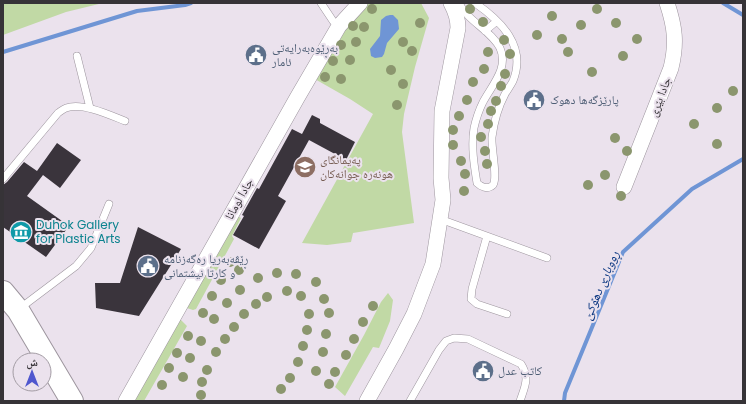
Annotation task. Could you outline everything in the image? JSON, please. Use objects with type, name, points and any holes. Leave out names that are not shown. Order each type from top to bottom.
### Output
[{"type":"highway","points":[[3,292],[18,310],[72,401]]},
{"type":"street","name":"جادا لومانا","points":[[118,401],[177,301],[333,21],[349,3]]},
{"type":"street","name":"جادا لومانا","points":[[126,401],[339,26],[360,3]]},
{"type":"street","points":[[368,401],[414,314],[433,264],[443,200],[441,178],[442,111],[458,28],[456,10],[451,3]]},
{"type":"street","name":"جادا بێری","points":[[624,187],[671,68],[675,52],[675,36],[667,3]]},
{"type":"lane","points":[[321,3],[333,21]]},
{"type":"lane","points":[[459,3],[466,13],[494,40],[500,49],[502,60],[501,70],[478,115],[473,141],[477,183],[480,186],[487,188],[494,184],[495,180],[492,140],[494,123],[499,108],[513,82],[517,68],[517,55],[513,42],[506,30],[475,3]]},
{"type":"lane","points":[[485,31],[497,21]]},
{"type":"lane","points":[[77,56],[90,108]]},
{"type":"lane","points":[[3,179],[58,113],[65,108],[76,106],[90,108],[125,121]]},
{"type":"lane","points":[[18,310],[76,266],[91,248],[109,204]]},
{"type":"lane","points":[[440,219],[547,258]]},
{"type":"lane","points":[[487,236],[472,289],[472,299],[477,304],[507,314]]},
{"type":"lane","points":[[410,401],[439,350],[446,341],[454,338],[468,339],[521,364],[526,372],[527,383],[520,401]]},
{"type":"green space","points":[[3,3],[103,3],[66,12],[3,35]]},
{"type":"green space","points":[[364,3],[421,3],[429,18],[415,67],[404,114],[402,132],[414,223],[353,233],[351,242],[327,245],[302,243],[373,114],[313,78]]},
{"type":"green space","points":[[232,213],[241,218],[232,236],[234,239],[196,309],[193,310],[187,308]]},
{"type":"green space","points":[[388,293],[393,300],[390,321],[379,348],[373,347],[345,396],[335,387],[381,302]]},
{"type":"green space","points":[[178,317],[187,326],[144,401],[128,401]]},
{"type":"water","points":[[393,15],[398,20],[399,29],[387,43],[382,57],[375,58],[371,56],[370,49],[380,36],[381,20]]},
{"type":"building","points":[[312,115],[320,119],[320,123],[355,142],[346,160],[309,140],[278,196],[286,201],[259,249],[233,235],[257,188],[259,189],[292,129],[302,134]]},
{"type":"building","points":[[57,143],[81,160],[60,188],[43,175],[27,196],[69,226],[46,257],[3,227],[3,185],[24,162],[37,171]]},
{"type":"building","name":"ڕێڤەبەریا رەگەزنامە و کارتا نیشتمانی","points":[[138,227],[181,249],[139,316],[96,308],[95,283],[120,283]]},
{"type":"waterway","name":"ڕووبارێ دهۆكێ","points":[[3,52],[137,11],[191,3]]},
{"type":"waterway","name":"ڕووبارێ دهۆكێ","points":[[723,3],[743,15]]},
{"type":"waterway","name":"ڕووبارێ دهۆكێ","points":[[564,401],[565,393],[623,252],[692,189],[743,159]]},
{"type":"place","name":"بەڕێوەبەرایەتی ئامار","points":[[256,55]]},
{"type":"place","name":"پارێزگەها دهوک","points":[[534,100]]},
{"type":"place","name":"پەیمانگای هونەرە جوانەکان","points":[[305,167]]},
{"type":"place","name":"Duhok Gallery for Plastic Arts","points":[[21,232]]},
{"type":"place","name":"ڕێڤەبەریا رەگەزنامە و کارتا نیشتمانی","points":[[148,266]]},
{"type":"place","name":"كاتب عدل","points":[[483,371]]}]
